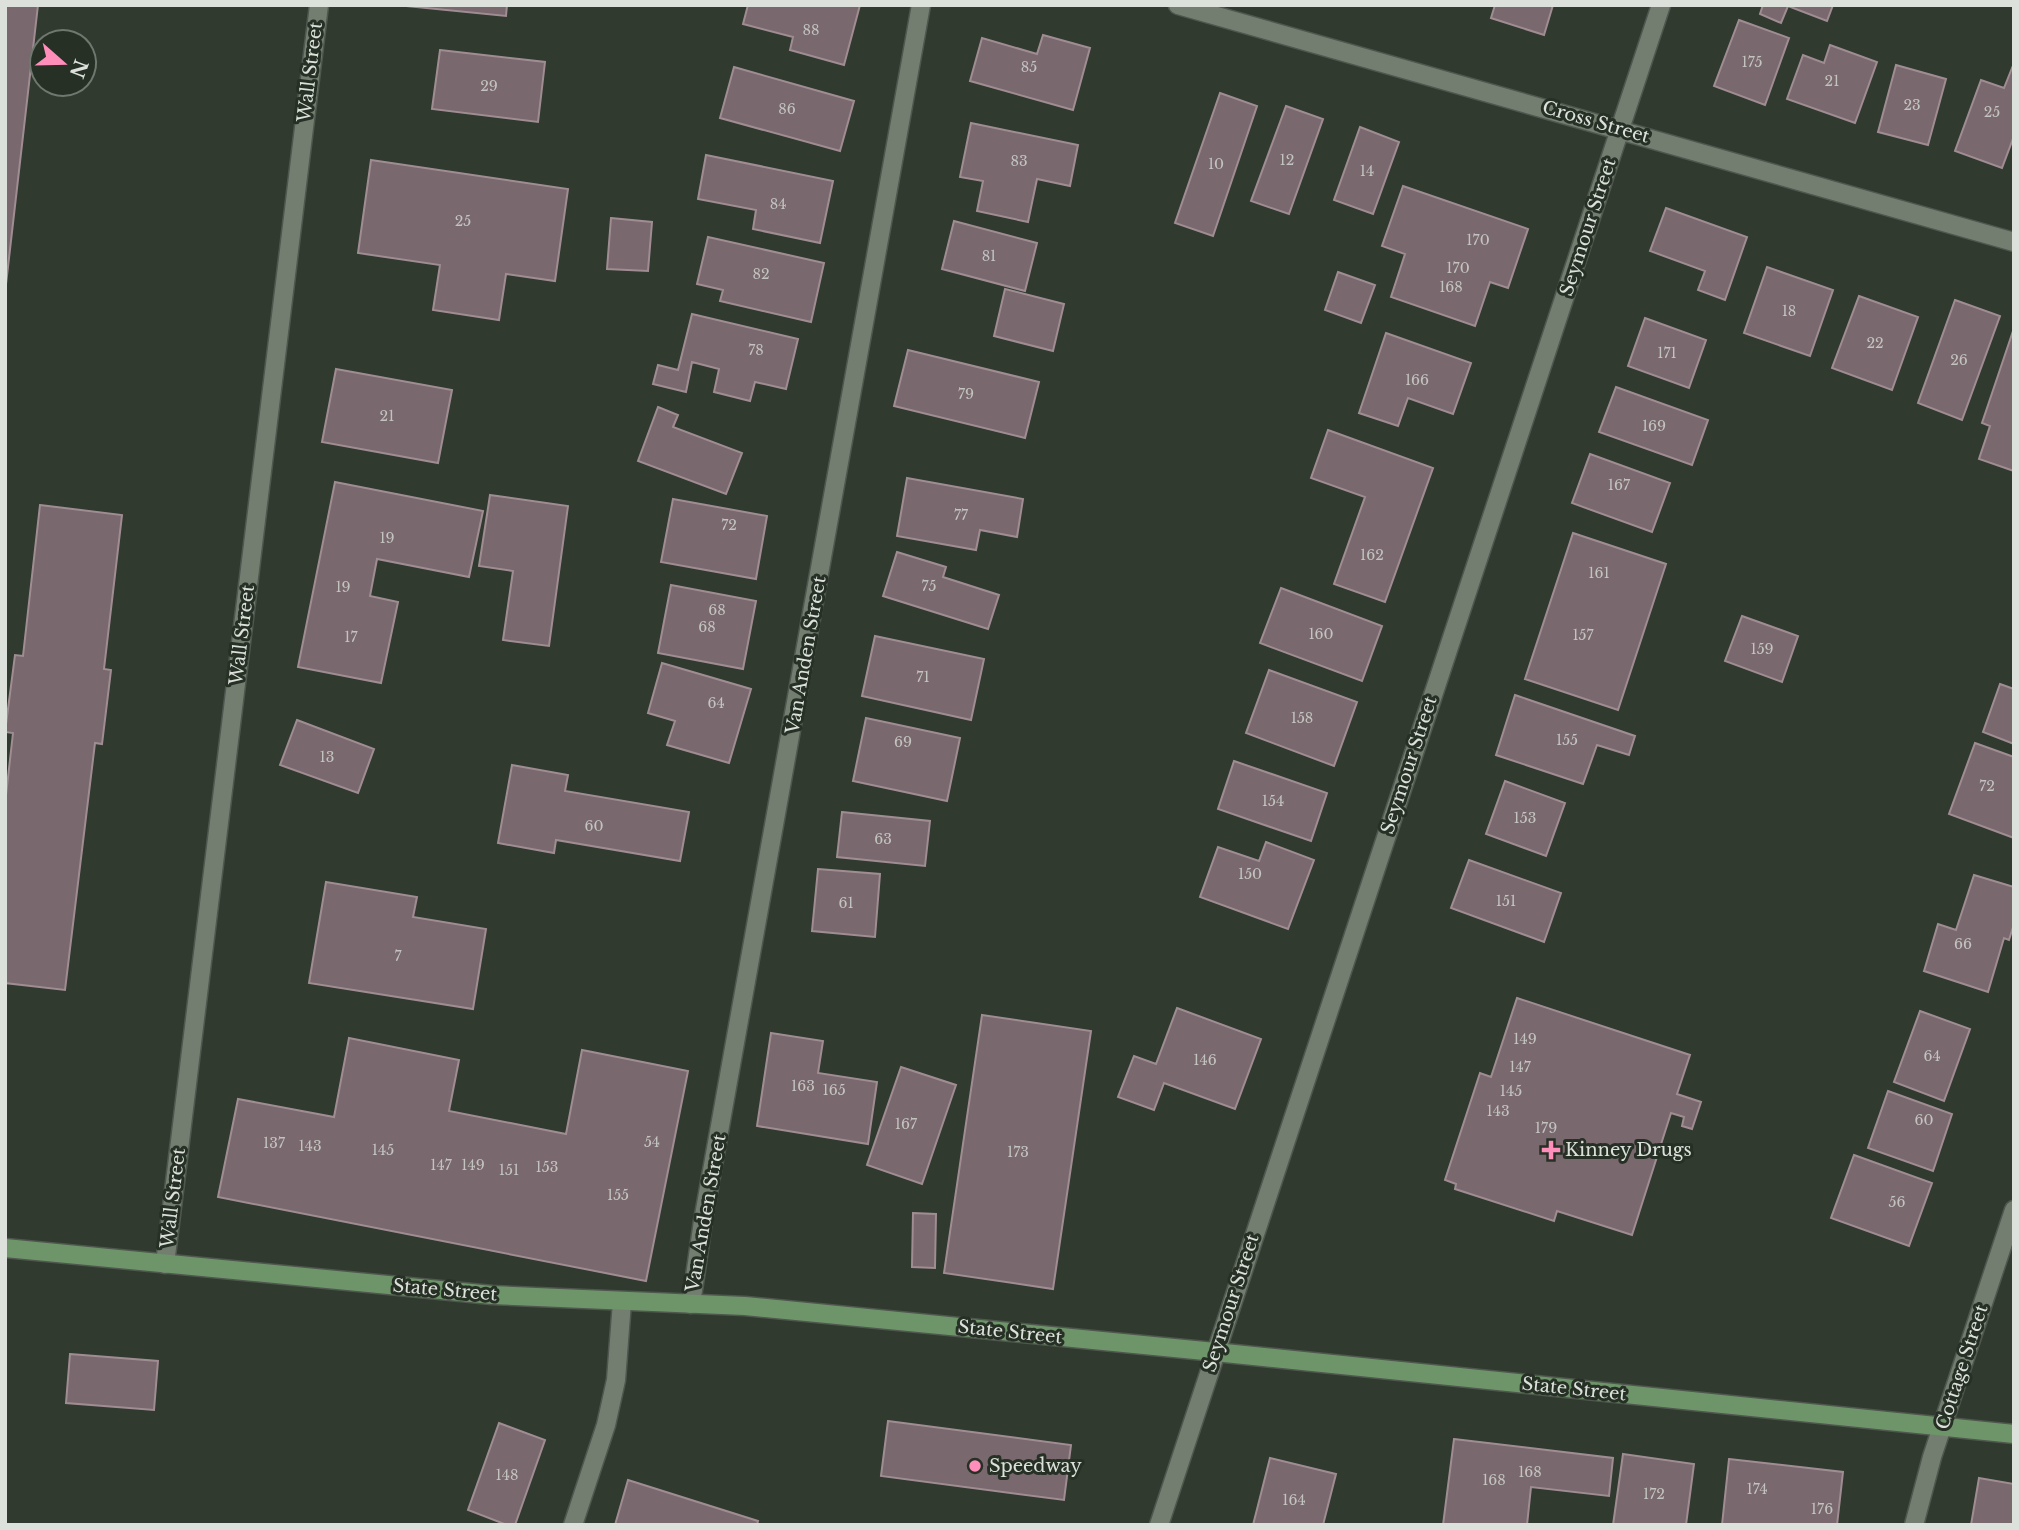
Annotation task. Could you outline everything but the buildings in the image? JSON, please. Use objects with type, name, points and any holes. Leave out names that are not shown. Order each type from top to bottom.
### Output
[{"type":"main road","name":"State Street","points":[[5,1248],[492,1295],[759,1308],[2014,1434]]},
{"type":"street","name":"Wall Street","points":[[165,1264],[318,5]]},
{"type":"street","name":"Van Anden Street","points":[[691,1304],[921,5]]},
{"type":"street","name":"Cross Street","points":[[1178,5],[2014,242]]},
{"type":"street","name":"Seymour Street","points":[[1159,1525],[1661,5]]},
{"type":"street","name":"Cottage Street","points":[[1914,1525],[1932,1457],[2014,1210]]},
{"type":"street","points":[[573,1525],[606,1425],[614,1391],[622,1302]]},
{"type":"place","name":"Kinney Drugs","points":[[1551,1150]]},
{"type":"place","name":"Speedway","points":[[975,1466]]}]
